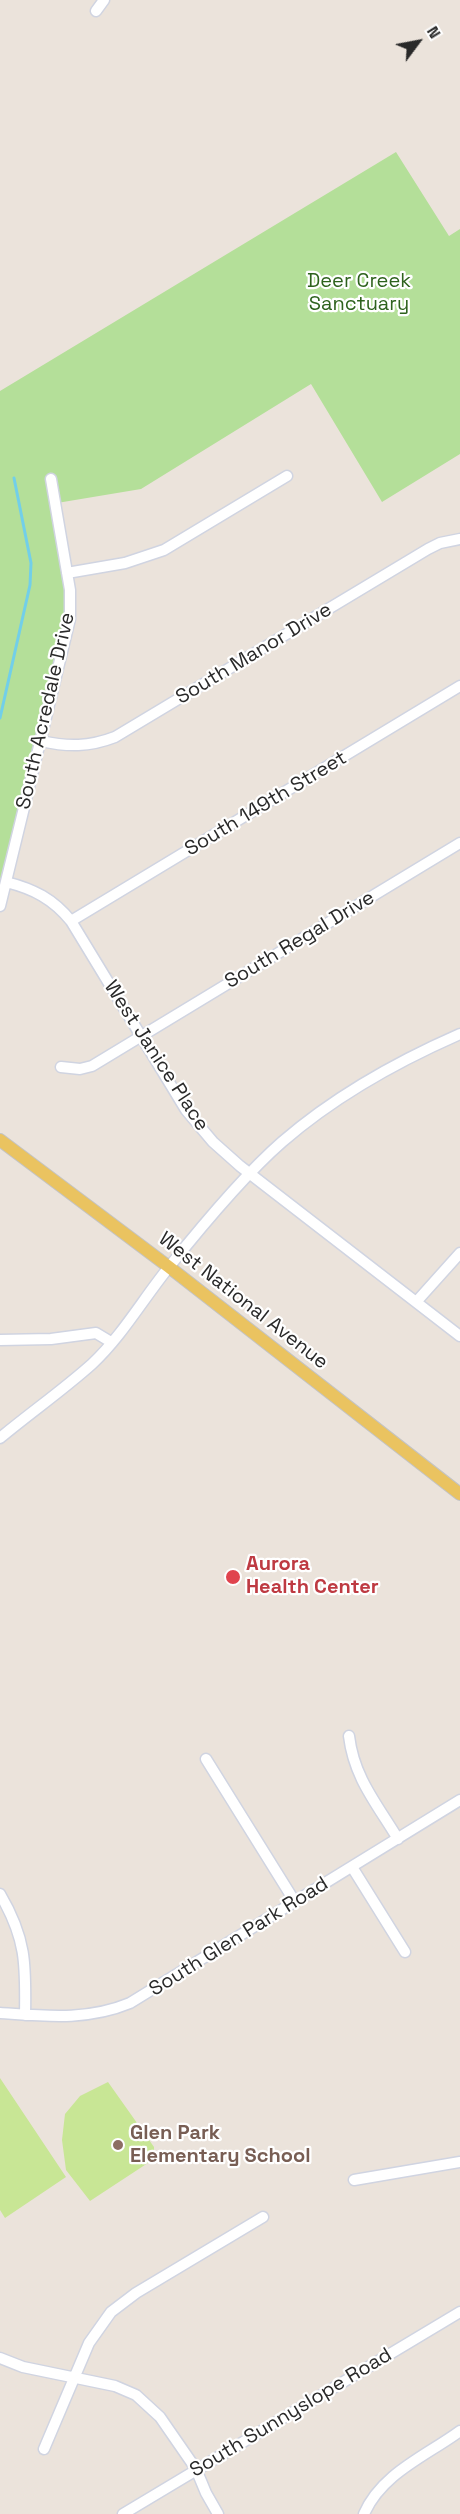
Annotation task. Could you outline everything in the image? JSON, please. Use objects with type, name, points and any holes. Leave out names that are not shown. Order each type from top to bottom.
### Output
[{"type":"main road","name":"West National Avenue","points":[[0,1140],[169,1267],[460,1494]]},
{"type":"street","points":[[96,11],[104,0]]},
{"type":"street","points":[[67,573],[125,563],[164,550],[287,476]]},
{"type":"street","name":"South Acredale Drive","points":[[0,906],[70,619],[67,573],[51,479]]},
{"type":"street","name":"South Manor Drive","points":[[41,741],[71,747],[86,746],[116,737],[428,549],[440,543],[460,539]]},
{"type":"street","name":"South 149th Street","points":[[71,921],[460,686]]},
{"type":"street","name":"South Regal Drive","points":[[61,1067],[84,1069],[460,843]]},
{"type":"street","name":"West Janice Place","points":[[6,882],[39,893],[61,909],[71,921],[197,1125],[250,1173],[460,1336]]},
{"type":"street","points":[[0,1438],[93,1363],[169,1267],[250,1173],[281,1143],[347,1094],[406,1059],[460,1034]]},
{"type":"street","points":[[417,1301],[460,1253]]},
{"type":"street","points":[[0,1340],[51,1339],[96,1333],[111,1342]]},
{"type":"street","points":[[349,1736],[352,1759],[359,1777],[398,1839]]},
{"type":"street","points":[[206,1759],[295,1902]]},
{"type":"street","name":"South Glen Park Road","points":[[0,2013],[75,2017],[117,2009],[165,1983],[460,1800]]},
{"type":"street","points":[[352,1867],[405,1952]]},
{"type":"street","points":[[0,1894],[22,1941],[26,1972],[25,2015]]},
{"type":"street","points":[[354,2180],[460,2162]]},
{"type":"street","points":[[44,2449],[98,2327],[122,2302],[263,2217]]},
{"type":"street","name":"South Sunnyslope Road","points":[[123,2514],[460,2312]]},
{"type":"street","points":[[0,2358],[23,2367],[116,2386],[142,2400],[160,2417],[196,2469],[218,2514]]},
{"type":"street","points":[[364,2514],[374,2496],[393,2475],[460,2431]]},
{"type":"green space","name":"Deer Creek Sanctuary","points":[[396,152],[449,236],[460,229],[460,454],[382,502],[311,384],[141,489],[51,504],[68,608],[0,887],[0,391]]},
{"type":"green space","points":[[0,2078],[66,2177],[5,2218],[0,2210]]},
{"type":"green space","points":[[108,2082],[154,2147],[154,2159],[90,2201],[66,2170],[62,2140],[65,2114],[80,2096]]},
{"type":"waterway","points":[[0,718],[30,585],[31,563],[14,478]]},
{"type":"place","name":"Aurora Health Center","points":[[233,1577]]},
{"type":"place","name":"Glen Park Elementary School","points":[[118,2145]]}]
